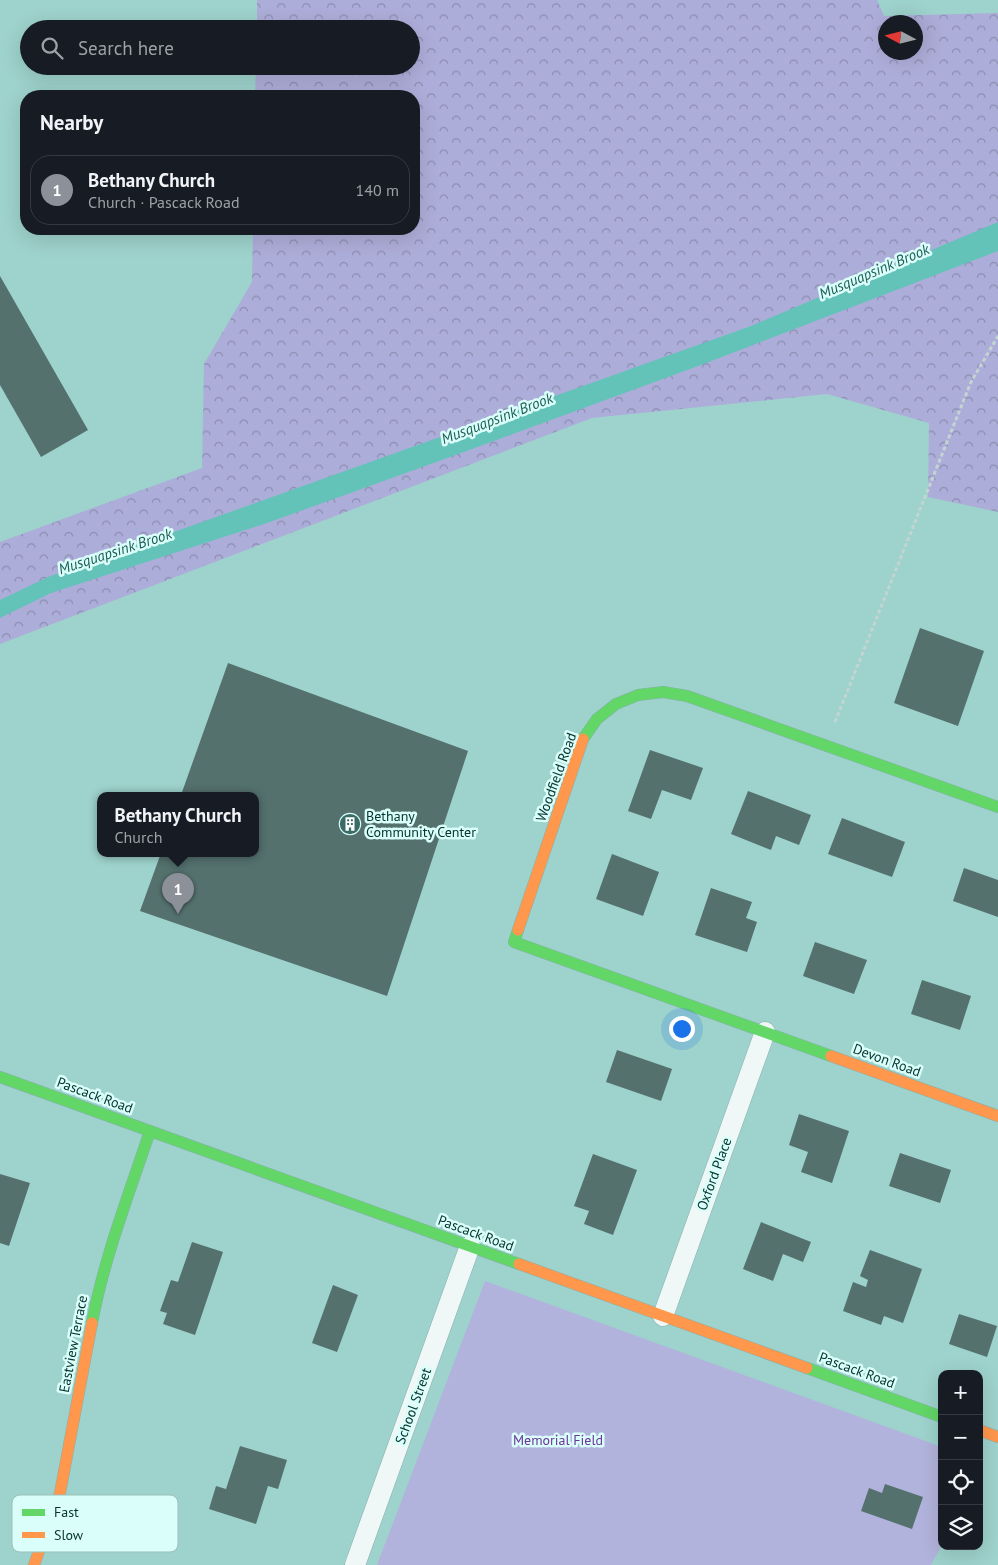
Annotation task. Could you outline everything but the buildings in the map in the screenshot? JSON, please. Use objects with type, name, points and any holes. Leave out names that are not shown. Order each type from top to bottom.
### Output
[{"type":"street","name":"Woodfield Road","points":[[765,1032],[514,942],[583,739],[597,719],[616,704],[638,695],[664,692],[688,696],[998,807]]},
{"type":"street","name":"Devon Road","points":[[765,1032],[998,1116]]},
{"type":"street","name":"Oxford Place","points":[[664,1316],[765,1032]]},
{"type":"street","name":"Pascack Road","points":[[0,1077],[938,1416]]},
{"type":"street","name":"Eastview Terrace","points":[[59,1495],[95,1305],[110,1252],[150,1131]]},
{"type":"street","name":"School Street","points":[[355,1565],[470,1246]]},
{"type":"street","points":[[983,1431],[998,1437]]},
{"type":"street","name":"Eastview Terrace","points":[[34,1565],[39,1552]]},
{"type":"path","points":[[826,746],[971,382],[998,336]]},
{"type":"green space","points":[[257,0],[877,0],[884,15],[878,15],[878,60],[923,60],[922,15],[998,13],[998,512],[928,497],[929,423],[827,394],[592,418],[0,644],[0,542],[202,468],[204,364],[252,282],[253,235],[420,235],[420,90],[255,90],[256,75],[420,75],[420,20],[257,20]]},
{"type":"green space","name":"Memorial Field","points":[[485,1281],[938,1446],[939,1550],[931,1565],[377,1565]]},
{"type":"water","name":"Musquapsink Brook","points":[[998,222],[998,251],[701,365],[464,452],[267,523],[51,593],[0,618],[0,600],[48,577],[751,326]]},
{"type":"traffic: fast","points":[[583,739],[597,719],[616,704],[638,695],[663,692],[687,696],[998,807]]},
{"type":"traffic: fast","points":[[518,930],[514,942],[831,1056]]},
{"type":"traffic: fast","points":[[0,1077],[519,1264]]},
{"type":"traffic: fast","points":[[92,1323],[110,1250],[150,1131]]},
{"type":"traffic: fast","points":[[807,1368],[938,1416]]},
{"type":"traffic: slow","points":[[518,930],[583,739]]},
{"type":"traffic: slow","points":[[831,1056],[998,1116]]},
{"type":"traffic: slow","points":[[519,1264],[807,1368]]},
{"type":"traffic: slow","points":[[59,1495],[92,1323]]},
{"type":"traffic: slow","points":[[983,1431],[998,1437]]},
{"type":"traffic: slow","points":[[34,1565],[39,1552]]},
{"type":"place","name":"Bethany Community Center","points":[[350,824]]},
{"type":"place","name":"Bethany Church","points":[[178,914]]}]
